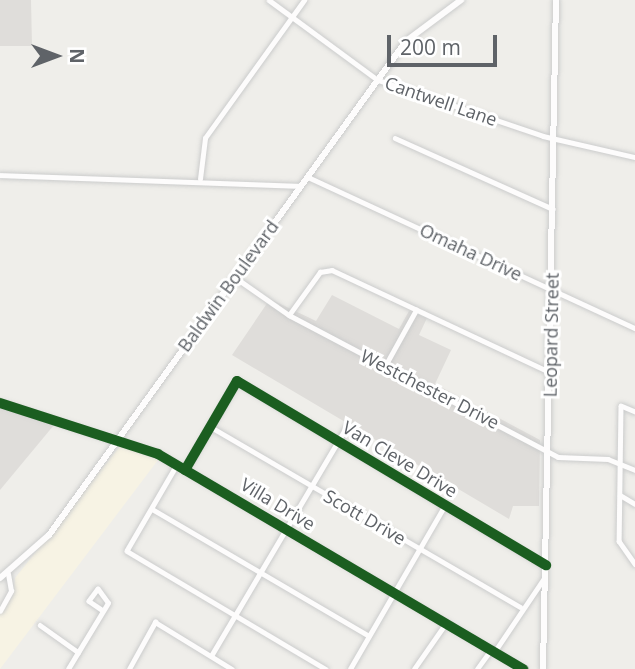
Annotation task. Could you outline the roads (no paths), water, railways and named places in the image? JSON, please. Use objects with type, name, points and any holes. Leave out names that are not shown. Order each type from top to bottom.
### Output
[{"type":"main road","name":"Baldwin Boulevard","points":[[0,578],[8,574],[49,535],[378,80],[424,23],[461,0]]},
{"type":"main road","name":"Leopard Street","points":[[543,669],[556,0]]},
{"type":"street","name":"Cantwell Lane","points":[[269,0],[378,80],[554,139],[635,158]]},
{"type":"street","points":[[200,179],[205,138],[304,0]]},
{"type":"street","points":[[396,138],[553,209]]},
{"type":"street","points":[[0,175],[200,179],[300,186]]},
{"type":"street","name":"Omaha Drive","points":[[307,176],[635,328]]},
{"type":"street","points":[[289,315],[326,269],[550,372]]},
{"type":"street","name":"Westchester Drive","points":[[236,278],[289,315],[548,451],[620,464],[635,470]]},
{"type":"street","points":[[385,366],[416,310]]},
{"type":"street","name":"Van Cleve Drive","points":[[211,427],[237,382],[546,565]]},
{"type":"street","name":"Villa Drive","points":[[0,402],[116,441],[177,465],[523,669]]},
{"type":"street","points":[[635,412],[621,406],[619,495],[620,548],[635,565]]},
{"type":"street","points":[[211,656],[346,426]]},
{"type":"street","points":[[185,470],[211,427]]},
{"type":"street","name":"Scott Drive","points":[[211,427],[520,607]]},
{"type":"street","points":[[177,465],[127,551],[326,669]]},
{"type":"street","points":[[619,495],[635,504]]},
{"type":"street","points":[[349,669],[445,505]]},
{"type":"street","points":[[152,509],[369,636]]},
{"type":"street","points":[[0,611],[11,592],[8,574]]},
{"type":"street","points":[[477,669],[545,576]]},
{"type":"street","points":[[68,669],[102,609],[108,595],[94,590],[90,605],[102,609]]},
{"type":"street","points":[[130,669],[155,622],[232,669]]},
{"type":"street","points":[[414,669],[446,623]]},
{"type":"street","points":[[40,625],[78,652]]}]
